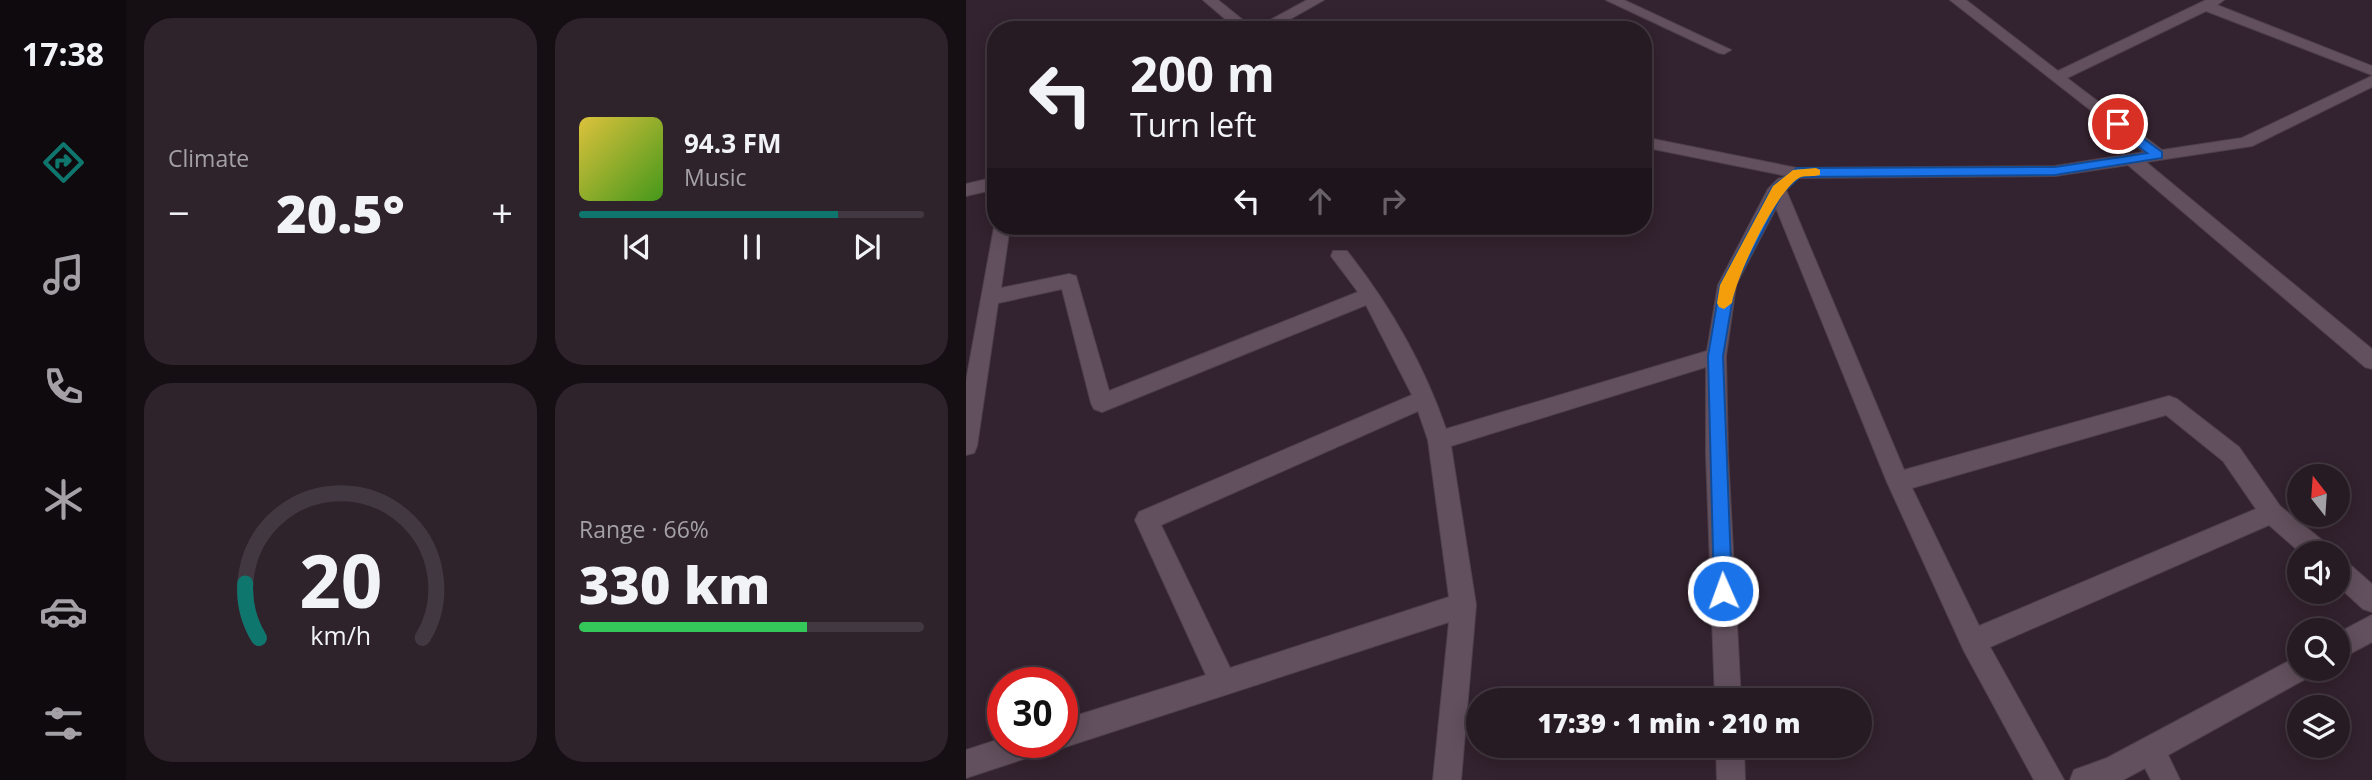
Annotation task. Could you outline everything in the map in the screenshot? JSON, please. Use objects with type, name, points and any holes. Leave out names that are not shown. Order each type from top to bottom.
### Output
[{"type":"street","points":[[1210,0],[1236,21]]},
{"type":"street","points":[[1277,21],[1317,0]]},
{"type":"street","points":[[1613,0],[1724,50]]},
{"type":"street","points":[[1957,0],[2158,155]]},
{"type":"street","points":[[2057,77],[2212,3],[2372,71]]},
{"type":"street","points":[[1652,144],[1797,173],[2055,171],[2246,142],[2372,81]]},
{"type":"street","points":[[2131,159],[2372,361]]},
{"type":"street","points":[[1728,688],[1716,356],[1727,285],[1777,189],[1797,173]]},
{"type":"street","points":[[966,190],[987,185]]},
{"type":"street","points":[[1777,189],[1898,482],[1973,642],[2050,780]]},
{"type":"street","points":[[966,446],[1000,235]]},
{"type":"street","points":[[1340,256],[1371,295],[1425,399],[1439,440],[1463,604],[1447,780]]},
{"type":"street","points":[[989,298],[1069,281],[1102,404],[1371,295]]},
{"type":"street","points":[[1439,440],[1716,356]]},
{"type":"street","points":[[1223,683],[1147,520],[1425,399]]},
{"type":"street","points":[[1898,482],[2169,405],[2231,454],[2272,513],[2305,541]]},
{"type":"street","points":[[1973,642],[2272,513]]},
{"type":"street","points":[[2350,581],[2372,600]]},
{"type":"street","points":[[1078,729],[1463,604]]},
{"type":"street","points":[[2350,640],[2372,628]]},
{"type":"street","points":[[2084,780],[2115,775],[2150,749],[2287,675]]},
{"type":"street","points":[[2150,749],[2166,780]]},
{"type":"street","points":[[966,764],[987,757]]},
{"type":"street","points":[[1730,758],[1731,780]]},
{"type":"slow traffic","points":[[1724,303],[1727,285],[1777,189],[1797,173],[1816,172]]},
{"type":"route","points":[[1723,591],[1716,356],[1727,285],[1777,189],[1797,173],[2055,171],[2158,155],[2118,124]]}]
